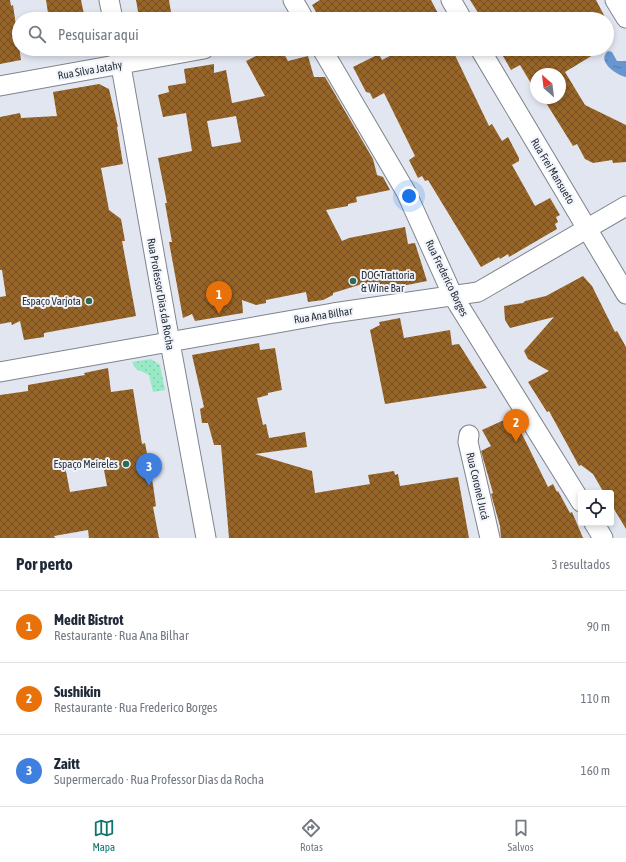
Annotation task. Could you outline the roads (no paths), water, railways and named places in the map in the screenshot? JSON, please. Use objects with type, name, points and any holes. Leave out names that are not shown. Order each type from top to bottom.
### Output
[{"type":"street","points":[[109,0],[112,12]]},
{"type":"street","points":[[293,0],[300,12]]},
{"type":"street","points":[[451,0],[458,12]]},
{"type":"street","points":[[615,0],[626,18]]},
{"type":"street","name":"Rua Silva Jatahy","points":[[0,86],[120,57],[130,56]]},
{"type":"street","name":"Rua Frederico Borges","points":[[326,56],[406,192],[453,296],[578,497]]},
{"type":"street","name":"Rua Frei Mansueto","points":[[484,56],[626,294]]},
{"type":"street","name":"Rua Professor Dias da Rocha","points":[[120,57],[206,538]]},
{"type":"street","name":"Rua Ana Bilhar","points":[[0,372],[170,340],[419,299],[478,292],[626,206]]},
{"type":"street","name":"Rua Coronel Jucá","points":[[469,435],[468,442],[490,538]]},
{"type":"street","points":[[596,526],[603,538]]},
{"type":"water","points":[[605,56],[614,56],[617,61],[626,61],[626,77],[613,71],[604,59]]},
{"type":"place","name":"DOC Trattoria & Wine Bar","points":[[353,281]]},
{"type":"place","name":"Espaço Varjota","points":[[89,301]]},
{"type":"place","name":"Medit Bistrot","points":[[219,314]]},
{"type":"place","name":"Sushikin","points":[[516,442]]},
{"type":"place","name":"Espaço Meireles","points":[[126,464]]},
{"type":"place","name":"Zaitt","points":[[149,486]]}]
